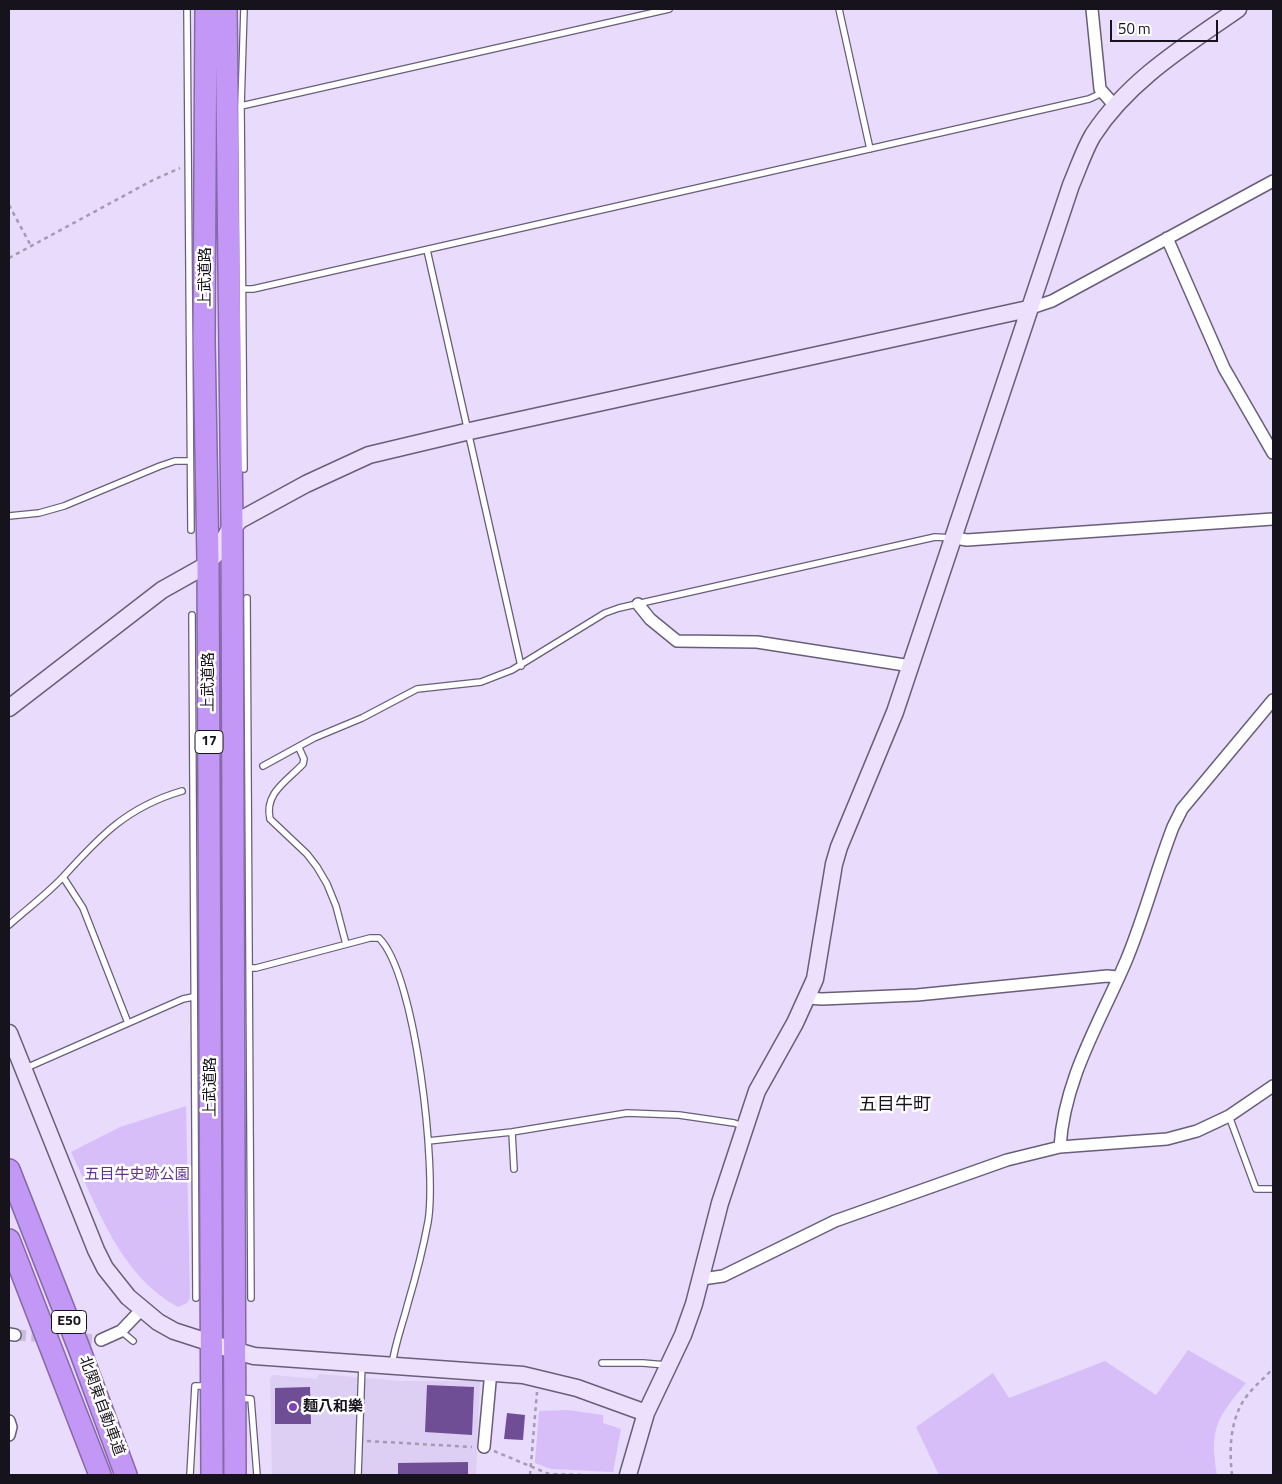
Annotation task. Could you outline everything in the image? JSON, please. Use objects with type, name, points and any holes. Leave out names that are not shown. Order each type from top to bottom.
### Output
[{"type":"highway","name":"上武道路","points":[[206,9],[197,340],[208,561],[201,817],[203,1193],[211,1341],[212,1475]]},
{"type":"highway","name":"上武道路","points":[[226,9],[232,527],[240,727],[242,1134],[234,1350],[235,1475]]},
{"type":"highway","name":"北関東自動車道","points":[[9,1170],[79,1348],[126,1475]]},
{"type":"highway","name":"北関東自動車道","points":[[9,1240],[100,1475]]},
{"type":"street","points":[[1092,9],[1097,74],[1102,93],[1115,106]]},
{"type":"street","points":[[628,1475],[646,1413],[683,1335],[702,1278],[720,1203],[743,1126],[757,1091],[808,998],[819,962],[834,864],[839,847],[894,712],[955,538],[1028,309],[1071,185],[1092,137],[1115,106],[1154,68],[1238,9]]},
{"type":"street","points":[[9,708],[162,590],[198,571],[216,554],[232,527],[306,484],[362,458],[396,447],[1028,309],[1052,301],[1273,181]]},
{"type":"street","points":[[1167,238],[1224,368],[1273,453]]},
{"type":"street","points":[[955,538],[967,540],[1273,519]]},
{"type":"street","points":[[638,604],[650,619],[677,641],[757,642],[910,666]]},
{"type":"street","points":[[1060,1147],[1061,1131],[1078,1064],[1126,960],[1173,827],[1182,808],[1273,700]]},
{"type":"street","points":[[808,998],[917,996],[1098,977],[1118,977]]},
{"type":"street","points":[[9,1033],[96,1250],[116,1282],[141,1310],[174,1331],[254,1356],[491,1371],[541,1379],[600,1395],[646,1413]]},
{"type":"street","points":[[702,1278],[723,1276],[795,1240],[873,1206],[1007,1160],[1060,1147],[1167,1139],[1197,1131],[1229,1116],[1273,1086]]},
{"type":"street","points":[[101,1340],[122,1331],[141,1310]]},
{"type":"street","points":[[484,1447],[491,1371]]},
{"type":"street","points":[[9,1421],[11,1427],[9,1435]]},
{"type":"lane","points":[[187,9],[188,169],[197,340],[190,461],[191,530]]},
{"type":"lane","points":[[244,9],[242,106],[244,469]]},
{"type":"lane","points":[[242,106],[669,9]]},
{"type":"lane","points":[[839,9],[870,149]]},
{"type":"lane","points":[[243,289],[253,289],[870,149],[1089,99],[1102,93]]},
{"type":"lane","points":[[427,250],[470,431],[521,666]]},
{"type":"lane","points":[[9,516],[39,513],[64,506],[160,466],[175,461],[190,461]]},
{"type":"lane","points":[[262,766],[417,689],[481,682],[521,666],[605,613],[935,537],[955,538]]},
{"type":"lane","points":[[247,598],[240,727],[250,968],[242,1134],[251,1298]]},
{"type":"lane","points":[[192,615],[201,817],[193,998],[203,1193],[196,1298]]},
{"type":"lane","points":[[298,748],[304,758],[303,764],[275,791],[268,801],[268,811],[270,819],[307,854],[327,884],[346,944]]},
{"type":"lane","points":[[9,925],[63,877],[96,840],[122,818],[157,799],[182,791]]},
{"type":"lane","points":[[63,877],[83,908],[128,1023]]},
{"type":"lane","points":[[250,968],[346,944],[379,938],[387,947],[402,988],[414,1031],[428,1141],[428,1220],[392,1366]]},
{"type":"lane","points":[[24,1068],[183,999],[193,998]]},
{"type":"lane","points":[[428,1141],[512,1132],[627,1113],[679,1115],[743,1126]]},
{"type":"lane","points":[[1229,1116],[1256,1189],[1273,1189]]},
{"type":"lane","points":[[512,1132],[514,1169]]},
{"type":"lane","points":[[122,1331],[133,1341]]},
{"type":"lane","points":[[602,1363],[643,1363],[668,1366]]},
{"type":"lane","points":[[358,1475],[362,1364]]},
{"type":"lane","points":[[190,1475],[195,1386],[212,1386]]},
{"type":"lane","points":[[235,1398],[251,1399],[257,1475]]},
{"type":"path","points":[[9,258],[173,170],[188,169]]},
{"type":"path","points":[[9,205],[31,246]]},
{"type":"path","points":[[1232,1475],[1230,1451],[1237,1414],[1247,1396],[1273,1368]]},
{"type":"path","points":[[530,1475],[536,1398],[541,1379]]},
{"type":"shaded area","points":[[319,1374],[400,1381],[480,1381],[476,1475],[272,1475],[270,1379],[273,1375],[317,1379]]},
{"type":"green space","name":"五目牛史跡公園","points":[[186,1106],[190,1298],[187,1303],[178,1307],[158,1294],[141,1278],[126,1259],[101,1217],[71,1152],[120,1127]]},
{"type":"green space","points":[[1188,1350],[1246,1383],[1222,1415],[1215,1434],[1214,1446],[1217,1475],[939,1475],[916,1427],[993,1373],[1009,1398],[1105,1361],[1156,1395]]},
{"type":"green space","points":[[568,1410],[603,1415],[603,1423],[621,1429],[613,1472],[551,1469],[535,1463],[539,1411]]},
{"type":"building","points":[[427,1385],[474,1387],[472,1435],[425,1432]]},
{"type":"building","points":[[310,1387],[311,1424],[275,1424],[275,1388]]},
{"type":"building","points":[[507,1413],[525,1415],[523,1440],[504,1439]]},
{"type":"building","points":[[468,1462],[468,1475],[398,1475],[398,1463]]},
{"type":"tunnel","points":[[15,1335],[101,1340]]},
{"type":"place","name":"麺八和樂","points":[[293,1407]]},
{"type":"district","name":"五目牛町","points":[[895,1106]]}]
